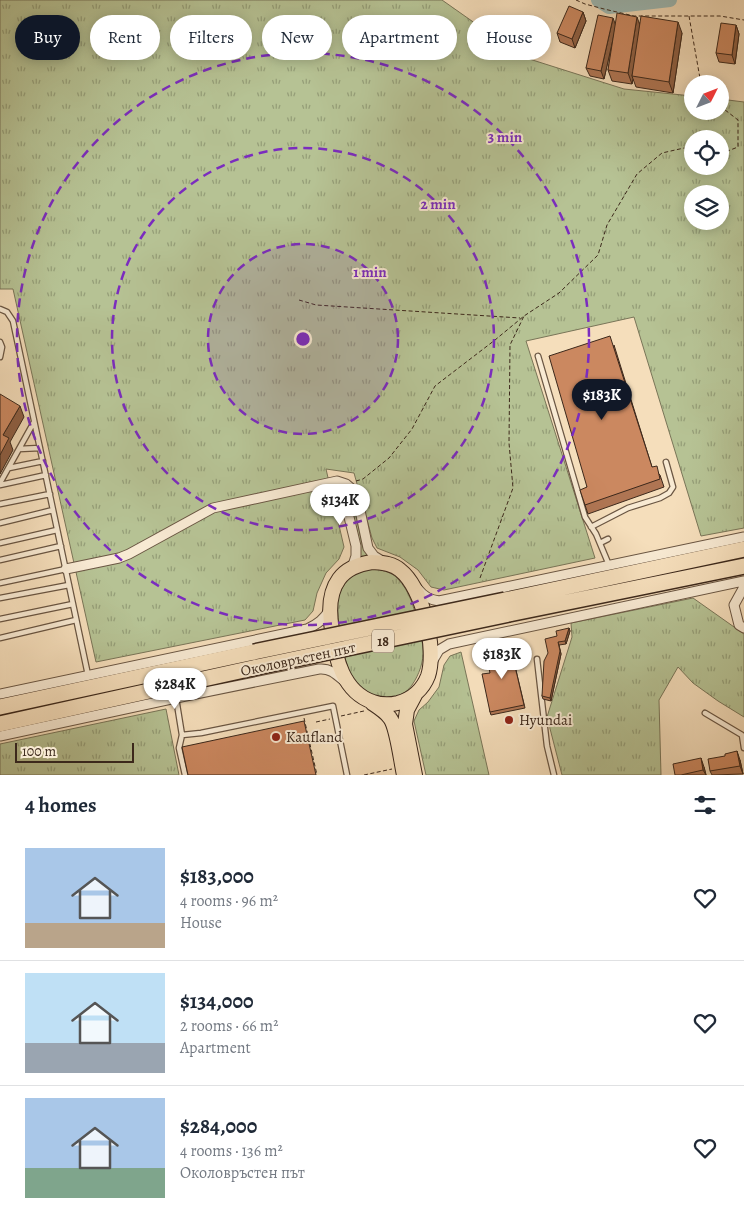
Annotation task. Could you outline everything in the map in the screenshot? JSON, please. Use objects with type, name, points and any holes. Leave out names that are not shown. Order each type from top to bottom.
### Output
[{"type":"highway","name":"Околовръстен път","points":[[0,707],[255,660],[507,607],[744,550]]},
{"type":"highway","name":"Околовръстен път","points":[[507,607],[744,566]]},
{"type":"highway","name":"Околовръстен път","points":[[0,724],[255,660]]},
{"type":"main road","points":[[414,775],[405,724],[407,710],[428,676],[429,638],[425,617],[410,578],[399,568],[386,563],[372,562],[352,568],[339,580],[331,597],[330,609],[334,647],[341,671],[352,688],[360,696],[379,704],[387,705],[406,701],[415,695]]},
{"type":"main road","points":[[370,701],[385,713],[395,726],[399,772]]},
{"type":"street","points":[[333,481],[342,488],[356,546],[356,556],[352,568]]},
{"type":"street","points":[[66,569],[119,558],[129,554],[213,508],[333,481],[346,484],[353,490],[358,501],[368,548],[374,556],[386,563]]},
{"type":"street","points":[[410,578],[421,593],[430,600],[439,601],[744,536]]},
{"type":"street","points":[[429,669],[439,650],[449,644],[744,581]]},
{"type":"street","points":[[744,586],[734,605],[739,625],[744,628]]},
{"type":"street","name":"Околовръстен път","points":[[0,694],[307,629],[325,618],[330,609]]},
{"type":"street","name":"Околовръстен път","points":[[0,736],[176,698],[324,669],[332,671],[352,688]]},
{"type":"lane","points":[[0,309],[7,312],[13,321],[88,675]]},
{"type":"lane","points":[[0,342],[2,347],[0,357]]},
{"type":"lane","points":[[538,356],[585,517],[609,565]]},
{"type":"lane","points":[[0,484],[34,422]]},
{"type":"lane","points":[[19,449],[40,448]]},
{"type":"lane","points":[[9,468],[43,461]]},
{"type":"lane","points":[[591,527],[628,508],[660,498],[669,493],[673,487],[666,462]]},
{"type":"lane","points":[[0,484],[46,475]]},
{"type":"lane","points":[[0,504],[50,494]]},
{"type":"lane","points":[[0,522],[53,510]]},
{"type":"lane","points":[[0,543],[57,530]]},
{"type":"lane","points":[[600,544],[608,539]]},
{"type":"lane","points":[[0,560],[61,546]]},
{"type":"lane","points":[[0,583],[66,569]]},
{"type":"lane","points":[[0,598],[69,585]]},
{"type":"lane","points":[[0,618],[73,604]]},
{"type":"lane","points":[[0,638],[76,620]]},
{"type":"lane","points":[[537,659],[547,746],[554,775]]},
{"type":"lane","points":[[176,698],[182,735],[179,748],[185,775]]},
{"type":"lane","points":[[182,735],[201,733],[333,706],[347,775]]},
{"type":"lane","points":[[706,713],[742,735],[744,748]]},
{"type":"path","points":[[576,0],[604,10],[634,16],[720,16],[744,20]]},
{"type":"path","points":[[689,16],[699,75]]},
{"type":"path","points":[[729,113],[738,120],[738,147],[729,150]]},
{"type":"path","points":[[346,484],[363,479],[388,458],[412,429],[435,386],[521,318],[559,293],[598,255],[607,225],[637,174],[662,153],[684,148]]},
{"type":"path","points":[[299,300],[316,305],[521,318]]},
{"type":"path","points":[[480,578],[513,488],[509,443],[510,346],[524,316]]},
{"type":"path","points":[[303,712],[317,775]]},
{"type":"path","points":[[364,775],[399,772]]},
{"type":"green space","points":[[0,0],[442,0],[467,18],[467,60],[532,60],[624,89],[684,95],[684,120],[729,120],[729,100],[744,102],[744,528],[701,536],[634,317],[526,341],[595,558],[444,590],[431,587],[418,570],[400,557],[377,548],[372,538],[354,473],[326,469],[344,547],[339,559],[326,573],[317,593],[313,611],[305,620],[96,662],[13,289],[0,289]]},
{"type":"green space","points":[[349,492],[352,497],[363,548],[371,559],[357,561],[359,546]]},
{"type":"green space","points":[[373,568],[392,574],[406,589],[414,609],[423,646],[422,663],[415,681],[401,695],[391,698],[372,696],[362,689],[352,677],[346,661],[339,623],[338,602],[344,585],[353,573]]},
{"type":"green space","points":[[693,598],[744,634],[744,717],[693,683],[678,667],[659,700],[661,775],[562,775],[547,717],[572,637],[571,623]]},
{"type":"green space","points":[[461,652],[489,775],[426,775],[414,721],[419,710],[428,702],[439,687],[444,665],[450,656]]},
{"type":"green space","points":[[166,709],[179,775],[0,775],[0,744]]},
{"type":"building","points":[[569,6],[583,12],[572,39],[557,33]]},
{"type":"building","points":[[617,13],[637,17],[628,73],[608,70]]},
{"type":"building","points":[[598,15],[613,18],[601,71],[586,68]]},
{"type":"building","points":[[641,16],[678,22],[669,82],[632,76]]},
{"type":"building","points":[[721,23],[736,25],[732,55],[716,53]]},
{"type":"building","points":[[610,336],[652,467],[657,466],[660,479],[585,505],[580,490],[587,487],[549,356]]},
{"type":"building","points":[[0,394],[20,406],[3,435],[9,438],[0,455]]},
{"type":"building","points":[[569,628],[565,641],[558,642],[560,651],[550,698],[542,696],[544,661],[548,653],[545,639],[557,636],[556,631]]},
{"type":"building","points":[[510,645],[524,705],[490,712],[482,674],[490,673],[485,650]]},
{"type":"building","name":"Kaufland","points":[[304,721],[316,775],[188,775],[182,747]]},
{"type":"building","points":[[737,751],[740,766],[710,771],[708,759],[725,756],[725,754]]},
{"type":"building","points":[[701,758],[703,770],[675,775],[673,764]]},
{"type":"waterway","points":[[598,0],[609,7],[670,0]]},
{"type":"place","name":"Hyundai","points":[[509,720]]},
{"type":"place","name":"Kaufland","points":[[276,737]]}]
